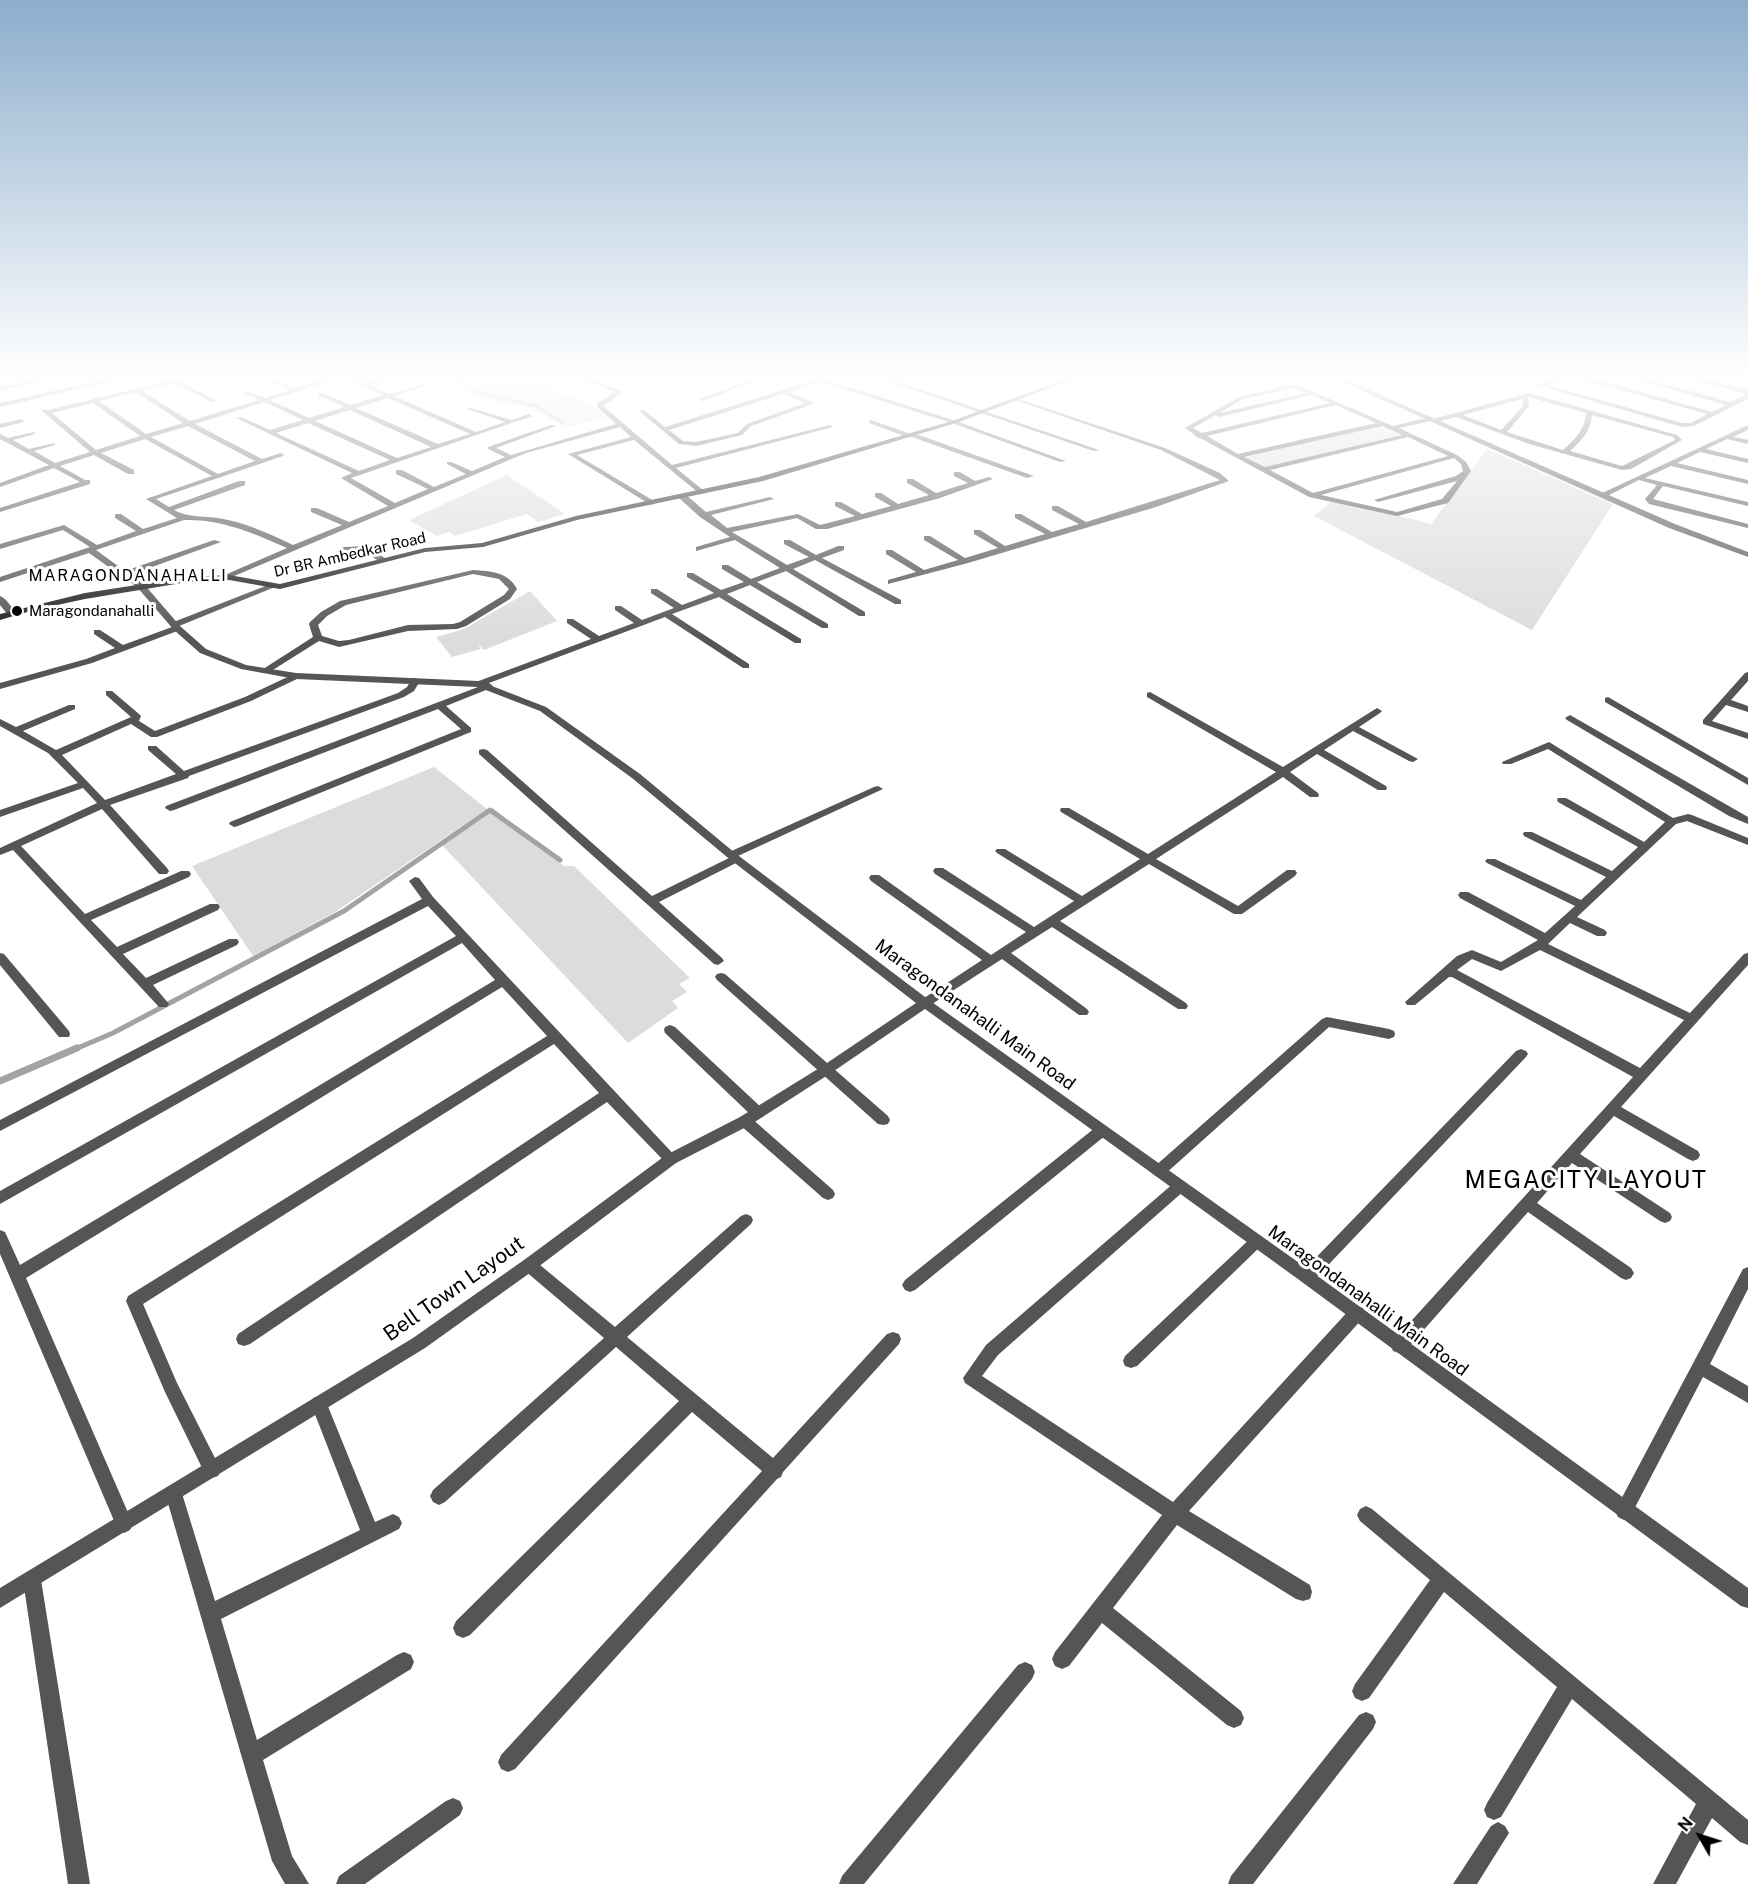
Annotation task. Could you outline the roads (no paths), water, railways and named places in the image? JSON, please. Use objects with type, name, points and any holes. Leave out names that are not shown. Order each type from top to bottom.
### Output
[{"type":"main road","name":"Dr BR Ambedkar Road","points":[[0,617],[140,585],[224,577],[271,587],[294,585],[382,560],[425,550],[483,545],[576,518],[760,479],[816,463]]},
{"type":"street","points":[[0,510],[84,481],[51,463]]},
{"type":"street","points":[[0,485],[61,463]]},
{"type":"street","points":[[114,463],[131,472]]},
{"type":"street","points":[[193,463],[217,476]]},
{"type":"street","points":[[183,518],[150,499],[255,463]]},
{"type":"street","points":[[337,463],[360,474]]},
{"type":"street","points":[[392,463],[345,478],[394,506]]},
{"type":"street","points":[[451,463],[473,474]]},
{"type":"street","points":[[224,577],[500,463]]},
{"type":"street","points":[[586,463],[651,503]]},
{"type":"street","points":[[666,463],[700,492]]},
{"type":"street","points":[[671,467],[687,463]]},
{"type":"street","points":[[992,463],[1030,476]]},
{"type":"street","points":[[891,582],[1086,525],[1225,481],[1217,474],[1193,463]]},
{"type":"street","points":[[1250,463],[1312,495],[1397,514],[1445,501],[1465,475],[1466,467],[1462,463]]},
{"type":"street","points":[[1263,470],[1291,463]]},
{"type":"street","points":[[1312,495],[1430,463]]},
{"type":"street","points":[[1529,463],[1672,526],[1748,555]]},
{"type":"street","points":[[1605,463],[1622,468],[1636,463]]},
{"type":"street","points":[[1602,495],[1669,464],[1748,482]]},
{"type":"street","points":[[399,472],[435,489]]},
{"type":"street","points":[[957,474],[974,483]]},
{"type":"street","points":[[1378,500],[1465,475]]},
{"type":"street","points":[[1638,478],[1748,504]]},
{"type":"street","points":[[725,531],[798,516],[819,527],[937,496],[989,479]]},
{"type":"street","points":[[909,481],[937,496]]},
{"type":"street","points":[[169,509],[242,483]]},
{"type":"street","points":[[1662,483],[1649,499],[1652,502],[1748,526]]},
{"type":"street","points":[[878,495],[898,507]]},
{"type":"street","points":[[682,496],[735,538],[862,614]]},
{"type":"street","points":[[703,514],[770,500]]},
{"type":"street","points":[[838,504],[860,516]]},
{"type":"street","points":[[1055,508],[1086,525]]},
{"type":"street","points":[[314,510],[350,525]]},
{"type":"street","points":[[118,516],[143,532]]},
{"type":"street","points":[[1018,516],[1052,535]]},
{"type":"street","points":[[0,580],[183,518],[214,518],[231,522],[293,548]]},
{"type":"street","name":"Maragondanahalli Main Road","points":[[0,547],[64,527],[140,585],[176,627],[203,651],[244,667],[296,676],[484,685],[543,709],[636,776],[734,857],[925,1003],[1357,1313],[1624,1511],[1748,1599]]},
{"type":"street","points":[[977,532],[1005,549]]},
{"type":"street","points":[[699,549],[735,538]]},
{"type":"street","points":[[927,538],[965,561]]},
{"type":"street","points":[[124,574],[217,542]]},
{"type":"street","points":[[787,542],[898,603]]},
{"type":"street","points":[[344,549],[363,548],[382,560]]},
{"type":"street","points":[[170,808],[438,705],[598,639],[841,548]]},
{"type":"street","points":[[889,552],[923,573]]},
{"type":"street","points":[[725,567],[825,626]]},
{"type":"street","points":[[264,670],[318,638],[339,644],[362,641],[408,628],[454,627],[507,597],[513,589],[504,577],[473,572],[344,603],[324,614],[313,624],[318,638]]},
{"type":"street","points":[[690,575],[798,641]]},
{"type":"street","points":[[0,686],[122,649],[271,587]]},
{"type":"street","points":[[654,591],[681,608]]},
{"type":"street","points":[[0,599],[10,613]]},
{"type":"street","points":[[618,608],[641,623]]},
{"type":"street","points":[[666,614],[746,666]]},
{"type":"street","points":[[570,621],[598,639]]},
{"type":"street","points":[[97,632],[122,649]]},
{"type":"street","points":[[133,721],[154,735],[248,699],[296,676]]},
{"type":"street","points":[[1747,676],[1706,722],[1748,736]]},
{"type":"street","points":[[0,852],[103,804],[401,695],[411,689],[415,681]]},
{"type":"street","points":[[55,754],[133,721],[136,716],[109,693]]},
{"type":"street","points":[[1150,695],[1283,772],[1314,795]]},
{"type":"street","points":[[1608,700],[1748,782]]},
{"type":"street","points":[[1724,701],[1748,709]]},
{"type":"street","points":[[234,824],[468,730],[438,705]]},
{"type":"street","points":[[15,731],[72,707]]},
{"type":"street","name":"Bell Town Layout","points":[[0,1599],[419,1343],[529,1266],[671,1159],[751,1117],[826,1070],[990,960],[1377,711]]},
{"type":"street","points":[[1570,718],[1748,821]]},
{"type":"street","points":[[0,722],[55,754],[86,784],[163,870]]},
{"type":"street","points":[[1353,728],[1413,759]]},
{"type":"street","points":[[1508,762],[1549,745],[1672,822]]},
{"type":"street","points":[[152,748],[184,776]]},
{"type":"street","points":[[1317,750],[1382,788]]},
{"type":"street","points":[[483,752],[718,961]]},
{"type":"street","points":[[0,814],[86,784]]},
{"type":"street","points":[[651,901],[734,857],[878,789]]},
{"type":"street","points":[[1562,801],[1644,846]]},
{"type":"street","points":[[1065,810],[1238,911],[1291,873]]},
{"type":"street","points":[[1411,1002],[1461,959],[1472,954],[1501,967],[1543,942],[1672,822],[1688,817],[1748,842]]},
{"type":"street","points":[[1528,834],[1613,876]]},
{"type":"street","points":[[14,845],[163,1004]]},
{"type":"street","points":[[1001,851],[1082,901]]},
{"type":"street","points":[[1491,861],[1582,904]]},
{"type":"street","points":[[939,871],[1034,932]]},
{"type":"street","points":[[83,919],[185,874]]},
{"type":"street","points":[[875,878],[990,960]]},
{"type":"street","points":[[415,881],[429,900],[503,981],[671,1159]]},
{"type":"street","points":[[1464,895],[1543,942],[1692,1018]]},
{"type":"street","points":[[0,1126],[429,900]]},
{"type":"street","points":[[115,953],[214,907]]},
{"type":"street","points":[[1569,918],[1601,933]]},
{"type":"street","points":[[1051,921],[1182,1006]]},
{"type":"street","points":[[0,1198],[464,937]]},
{"type":"street","points":[[144,984],[233,942]]},
{"type":"street","points":[[1002,953],[1083,1012]]},
{"type":"street","points":[[0,957],[64,1034]]},
{"type":"street","points":[[1399,1346],[1748,957]]},
{"type":"street","points":[[1446,973],[1454,972],[1464,977],[1641,1076]]},
{"type":"street","points":[[721,977],[883,1120]]},
{"type":"street","points":[[17,1275],[503,981]]},
{"type":"street","points":[[1159,1171],[1327,1023],[1389,1034]]},
{"type":"street","points":[[670,1030],[751,1117],[828,1194]]},
{"type":"street","points":[[212,1470],[171,1387],[134,1301],[556,1037]]},
{"type":"street","points":[[1307,1277],[1521,1054]]},
{"type":"street","points":[[244,1340],[608,1094]]},
{"type":"street","points":[[1611,1108],[1693,1155]]},
{"type":"street","points":[[910,1284],[1101,1131]]},
{"type":"street","points":[[1570,1155],[1665,1217]]},
{"type":"street","points":[[1180,1186],[992,1350],[971,1378],[1175,1513],[1303,1592]]},
{"type":"street","points":[[1526,1203],[1626,1273]]},
{"type":"street","points":[[439,1496],[746,1220]]},
{"type":"street","points":[[0,1236],[124,1524]]},
{"type":"street","points":[[1131,1361],[1257,1241]]},
{"type":"street","points":[[529,1266],[775,1471]]},
{"type":"street","points":[[1624,1511],[1746,1281]]},
{"type":"street","points":[[1062,1659],[1175,1513],[1357,1313]]},
{"type":"street","points":[[508,1762],[893,1339]]},
{"type":"street","points":[[1700,1367],[1748,1395]]},
{"type":"street","points":[[463,1628],[691,1401]]},
{"type":"street","points":[[320,1404],[369,1533]]},
{"type":"street","points":[[174,1493],[283,1861],[298,1884]]},
{"type":"street","points":[[1366,1515],[1748,1834]]},
{"type":"street","points":[[210,1614],[393,1523]]},
{"type":"street","points":[[1362,1691],[1442,1579]]},
{"type":"street","points":[[32,1580],[79,1884]]},
{"type":"street","points":[[1100,1610],[1234,1718]]},
{"type":"street","points":[[252,1755],[404,1662]]},
{"type":"street","points":[[850,1884],[1025,1672]]},
{"type":"street","points":[[1494,1810],[1569,1685]]},
{"type":"street","points":[[1239,1884],[1366,1722]]},
{"type":"street","points":[[1664,1884],[1709,1802]]},
{"type":"street","points":[[347,1884],[453,1808]]},
{"type":"street","points":[[1464,1884],[1498,1833]]},
{"type":"waterway","points":[[73,1050],[113,1033],[344,911],[490,810],[560,860]]},
{"type":"waterway","points":[[0,1081],[77,1048]]},
{"type":"place","name":"Maragondanahalli","points":[[17,611]]},
{"type":"district","name":"MARAGONDANAHALLI","points":[[128,576]]},
{"type":"district","name":"MEGACITY LAYOUT","points":[[1586,1181]]}]
